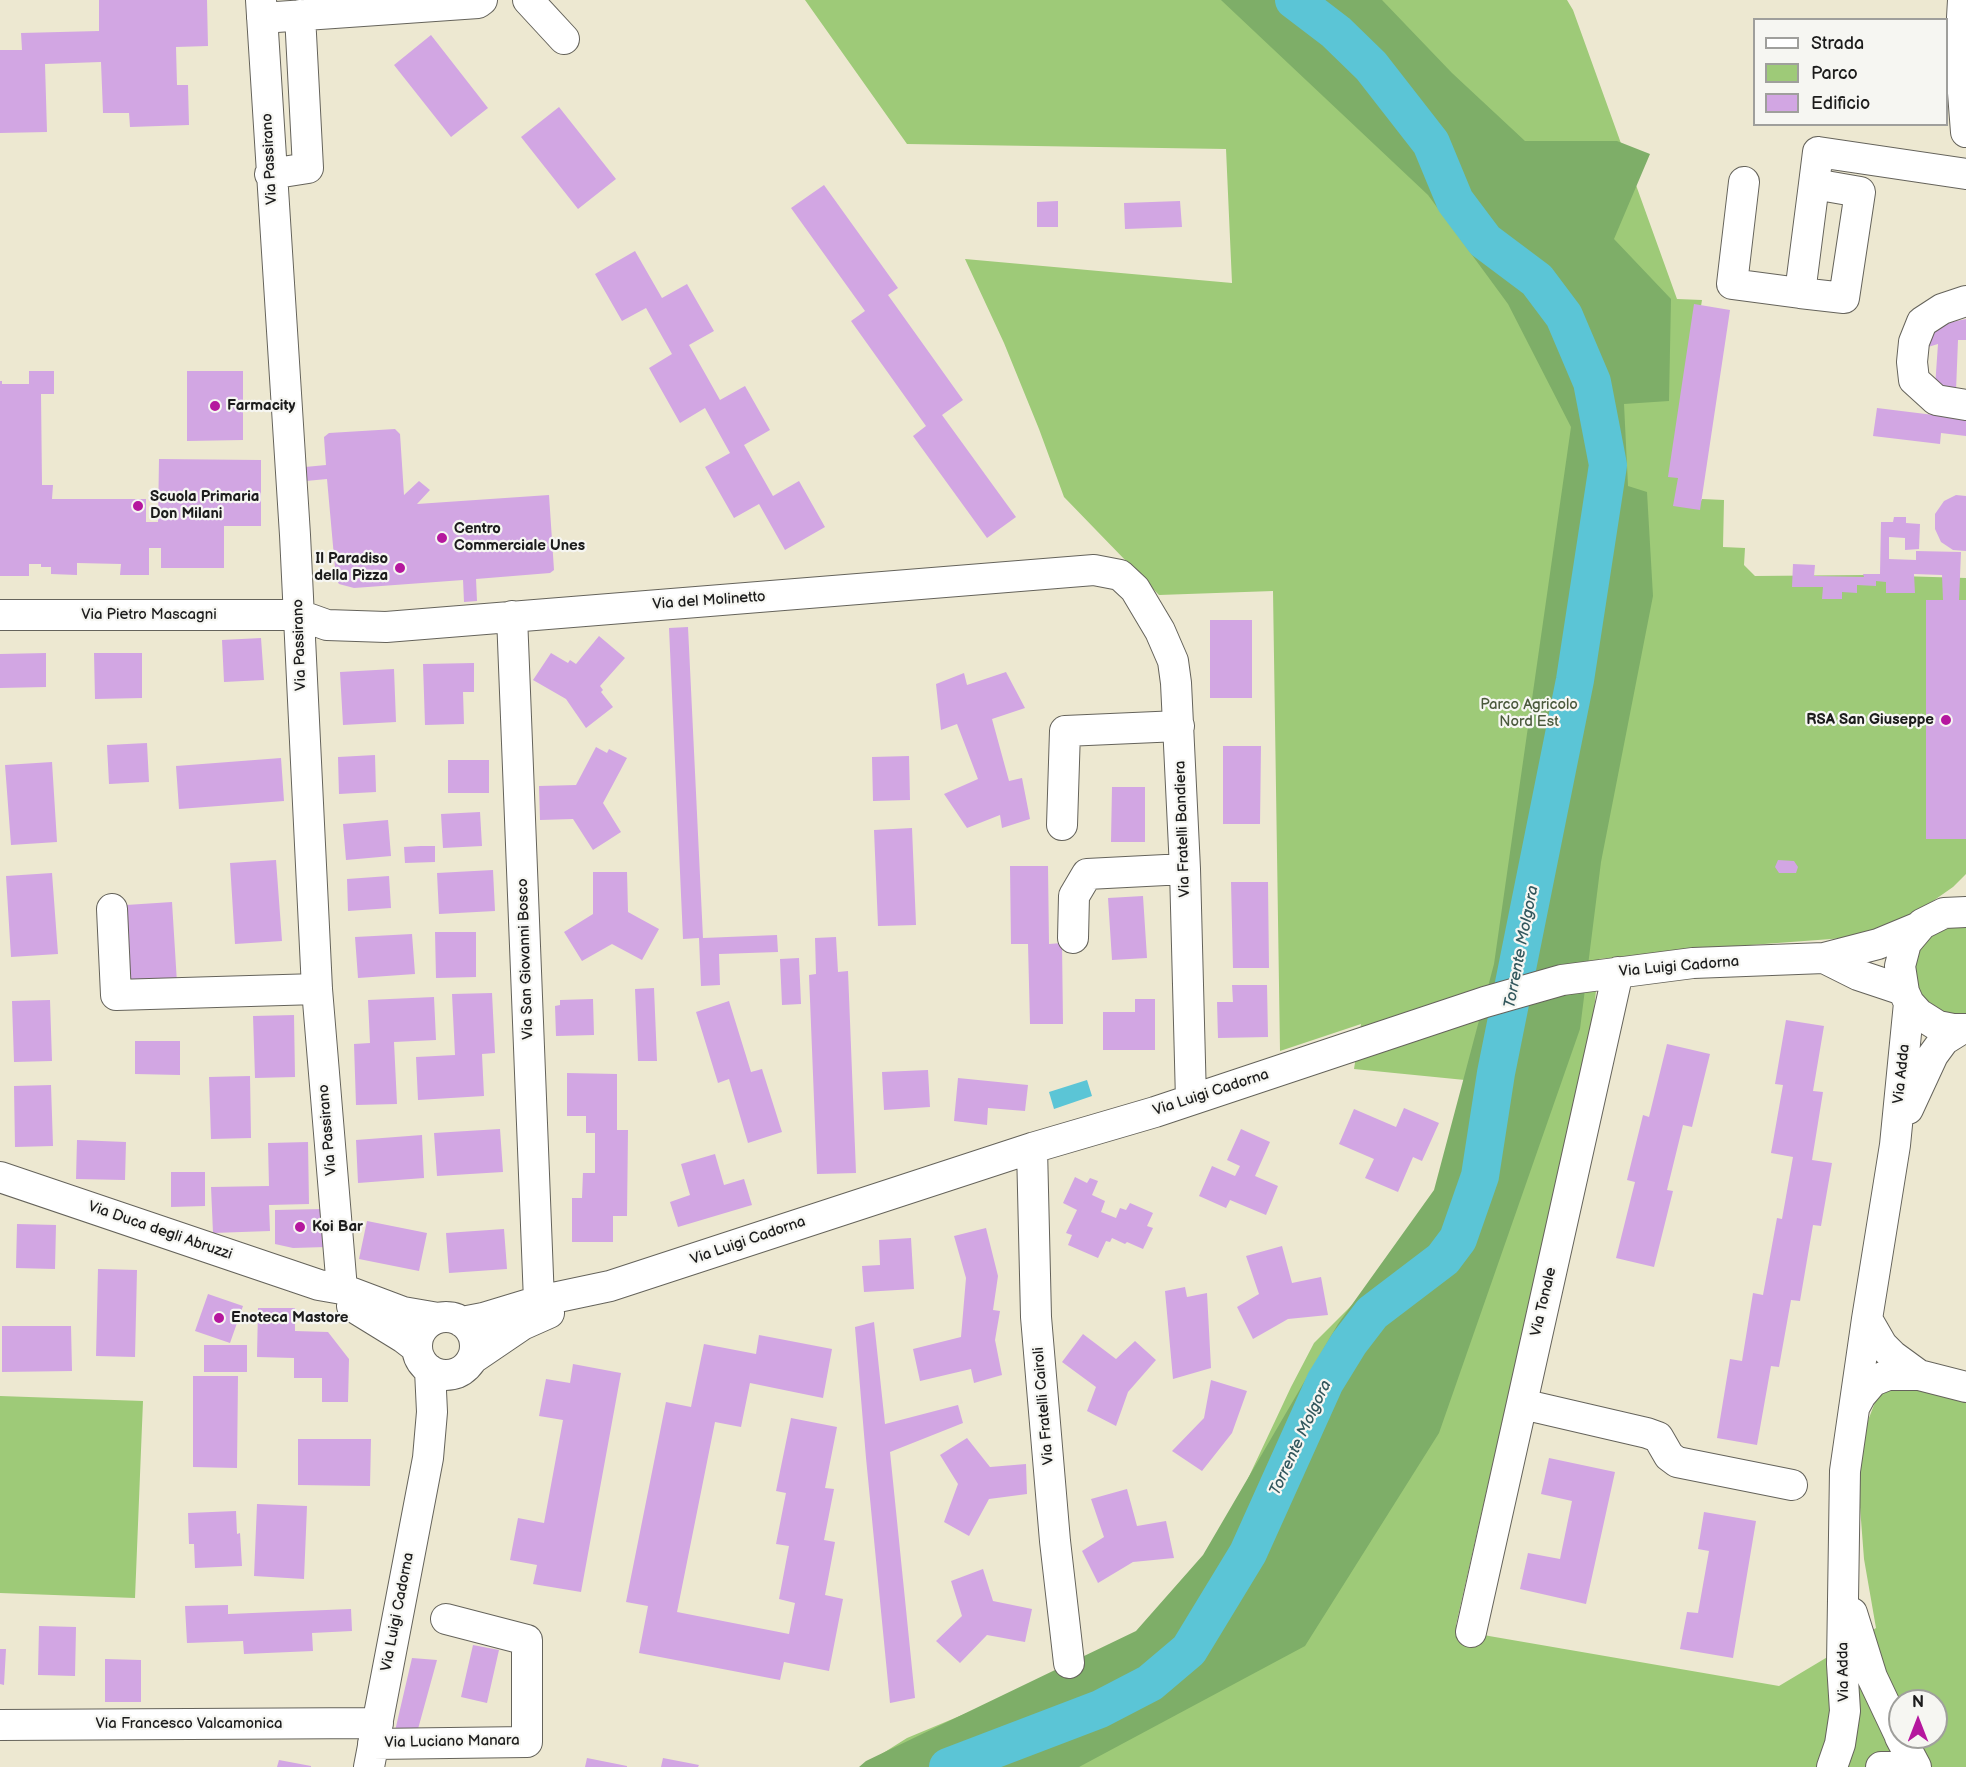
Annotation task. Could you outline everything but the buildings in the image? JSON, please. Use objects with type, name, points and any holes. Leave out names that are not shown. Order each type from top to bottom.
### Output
[{"type":"street","points":[[261,9],[300,15],[478,3],[482,0]]},
{"type":"street","points":[[528,0],[564,39]]},
{"type":"street","points":[[1963,0],[1960,53],[1966,132]]},
{"type":"street","name":"Via Passirano","points":[[261,9],[299,615],[331,1287]]},
{"type":"street","points":[[270,174],[308,168],[300,15]]},
{"type":"street","points":[[1800,293],[1818,152],[1966,174]]},
{"type":"street","points":[[1744,182],[1732,284],[1844,298],[1860,192],[1814,184]]},
{"type":"street","points":[[1966,301],[1942,309],[1922,322],[1914,342],[1912,362],[1914,380],[1936,400],[1966,405]]},
{"type":"street","name":"Via del Molinetto","points":[[299,615],[327,625],[386,627],[1094,570],[1120,575]]},
{"type":"street","name":"Via Fratelli Bandiera","points":[[1120,575],[1135,589],[1160,631],[1173,661],[1179,726],[1185,869],[1191,1100]]},
{"type":"street","name":"Via Pietro Mascagni","points":[[0,615],[299,615]]},
{"type":"street","name":"Via San Giovanni Bosco","points":[[512,616],[539,1301]]},
{"type":"street","points":[[1062,825],[1065,731],[1179,726]]},
{"type":"street","points":[[1073,938],[1074,896],[1087,874],[1185,869]]},
{"type":"street","points":[[112,909],[116,995],[317,990]]},
{"type":"street","name":"Via Luigi Cadorna","points":[[428,1458],[445,1407],[467,1365],[522,1325],[610,1286],[1032,1148],[1191,1100],[1497,999],[1562,980],[1693,963],[1824,958],[1878,944],[1949,913]]},
{"type":"street","name":"Via Adda","points":[[1832,1767],[1844,1727],[1842,1664],[1845,1575],[1844,1492],[1867,1319],[1895,1145],[1906,996],[1900,975],[1902,955],[1909,939],[1949,913]]},
{"type":"street","name":"Via Luigi Cadorna","points":[[1824,958],[1906,996]]},
{"type":"street","name":"Via Tonale","points":[[1471,1632],[1618,972]]},
{"type":"street","points":[[1906,996],[1919,1014],[1931,1023],[1946,1028],[1963,1029]]},
{"type":"street","name":"Via Adda","points":[[1895,1145],[1916,1087],[1933,1055],[1944,1040],[1963,1029]]},
{"type":"street","name":"Via Fratelli Cairoli","points":[[1032,1148],[1036,1317],[1055,1541],[1069,1663]]},
{"type":"street","name":"Via Duca degli Abruzzi","points":[[0,1177],[404,1312],[450,1320]]},
{"type":"street","name":"Via Luigi Cadorna","points":[[450,1320],[610,1286]]},
{"type":"street","name":"Via Duca degli Abruzzi","points":[[331,1287],[423,1359]]},
{"type":"street","points":[[1867,1319],[1882,1345],[1919,1375]]},
{"type":"street","points":[[450,1320],[473,1335],[474,1352],[467,1365],[446,1375],[423,1359],[418,1338],[422,1329],[429,1322],[450,1320]]},
{"type":"street","name":"Via Luigi Cadorna","points":[[373,1745],[428,1458],[432,1412],[423,1359]]},
{"type":"street","points":[[1854,1408],[1867,1388],[1881,1377],[1919,1375],[1966,1387]]},
{"type":"street","points":[[1522,1404],[1647,1432],[1658,1437],[1669,1456],[1677,1462],[1792,1485]]},
{"type":"street","name":"Via Adda","points":[[1845,1575],[1851,1611],[1866,1659],[1888,1711]]},
{"type":"street","name":"Via Luciano Manara","points":[[373,1745],[527,1742],[527,1640],[446,1619]]},
{"type":"street","name":"Via Francesco Valcamonica","points":[[0,1725],[373,1745]]},
{"type":"street","name":"Via Adda","points":[[1881,1767],[1914,1767],[1906,1749]]},
{"type":"green space","name":"Parco Agricolo Nord Est","points":[[805,0],[1567,0],[1573,10],[1677,299],[1702,300],[1674,468],[1701,501],[1702,499],[1724,500],[1723,547],[1745,548],[1744,565],[1755,576],[1866,575],[1966,578],[1966,874],[1953,887],[1913,915],[1858,937],[1670,951],[1599,959],[1593,1022],[1456,1625],[1462,1630],[1489,1636],[1779,1686],[1876,1628],[1864,1559],[1858,1481],[1864,1431],[1882,1384],[1966,1389],[1966,1767],[861,1767],[907,1738],[1058,1675],[1098,1670],[1206,1568],[1314,1343],[1425,1232],[1475,1081],[1354,1069],[1361,1024],[1280,1051],[1273,591],[1159,595],[1064,497],[1004,343],[965,259],[1232,283],[1226,149],[907,144]]},
{"type":"green space","points":[[1221,0],[1382,0],[1452,73],[1525,141],[1617,141],[1650,154],[1614,239],[1671,299],[1669,401],[1624,404],[1628,486],[1647,492],[1653,596],[1601,862],[1580,1029],[1439,1433],[1305,1646],[1079,1767],[859,1767],[866,1761],[1136,1631],[1203,1555],[1338,1324],[1434,1190],[1494,964],[1571,427],[1508,304],[1428,195]]},
{"type":"green space","points":[[1966,926],[1966,1015],[1935,1012],[1914,989],[1911,958],[1917,945],[1940,928]]},
{"type":"green space","points":[[0,1396],[143,1401],[135,1598],[0,1593]]},
{"type":"water","points":[[1087,1080],[1092,1096],[1054,1109],[1049,1092]]},
{"type":"waterway","name":"Torrente Molgora","points":[[948,1767],[1100,1709],[1150,1683],[1189,1650],[1248,1553],[1325,1382],[1349,1343],[1372,1313],[1443,1259],[1458,1239],[1480,1176],[1496,1073],[1575,680],[1608,465],[1592,382],[1564,316],[1537,280],[1485,241],[1455,201],[1431,143],[1371,66],[1336,32],[1294,0]]},
{"type":"place","name":"Farmacity","points":[[215,406]]},
{"type":"place","name":"Scuola Primaria Don Milani","points":[[138,506]]},
{"type":"place","name":"Centro Commerciale Unes","points":[[442,538]]},
{"type":"place","name":"Il Paradiso della Pizza","points":[[400,568]]},
{"type":"place","name":"RSA San Giuseppe","points":[[1946,720]]},
{"type":"place","name":"Koi Bar","points":[[300,1227]]},
{"type":"place","name":"Enoteca Mastore","points":[[219,1318]]}]
